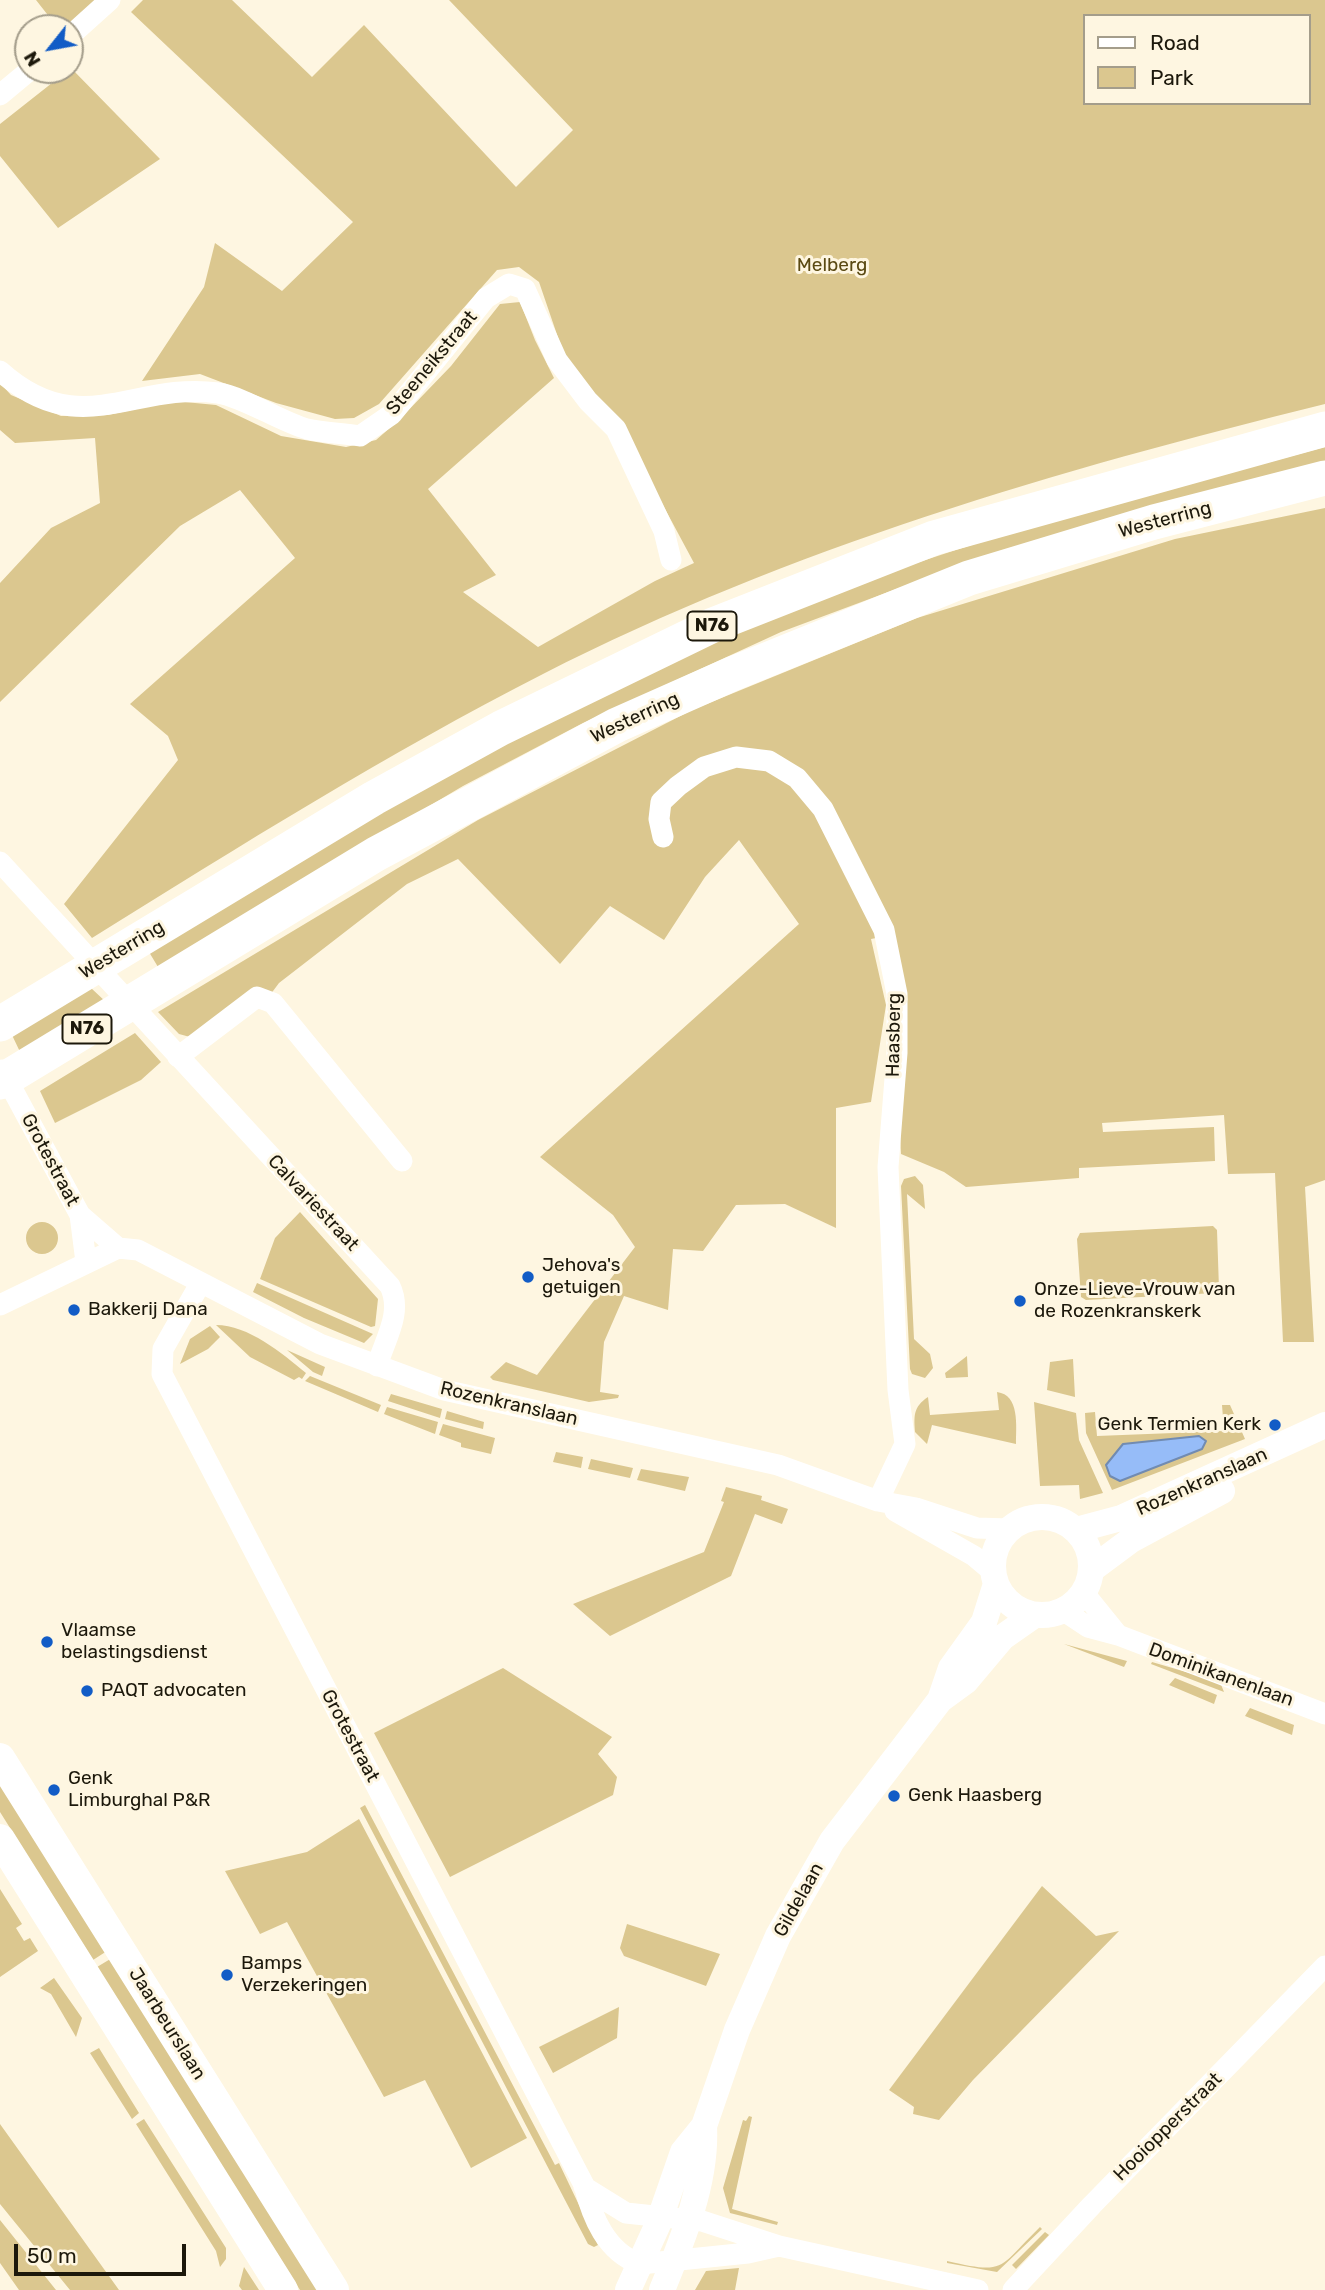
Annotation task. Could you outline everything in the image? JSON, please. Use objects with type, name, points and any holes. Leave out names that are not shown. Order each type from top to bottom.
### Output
[{"type":"highway","name":"Westerring","points":[[0,1024],[374,798],[501,728],[713,625],[934,538],[1325,429]]},
{"type":"highway","name":"Westerring","points":[[0,1082],[376,855],[473,800],[617,725],[732,674],[968,578],[1154,522],[1325,478]]},
{"type":"main road","name":"Jaarbeurslaan","points":[[0,1758],[334,2290]]},
{"type":"main road","points":[[0,1839],[283,2290]]},
{"type":"street","points":[[84,23],[110,0]]},
{"type":"street","points":[[0,95],[14,83]]},
{"type":"street","name":"Steeneikstraat","points":[[0,371],[15,385],[44,401],[69,406],[110,406],[176,392],[220,393],[308,429],[360,436],[392,414],[486,298],[509,284],[525,289],[557,360],[616,429],[664,531],[671,560]]},
{"type":"street","name":"Haasberg","points":[[663,837],[659,819],[662,802],[704,767],[736,757],[769,761],[797,778],[823,809],[884,930],[897,994],[897,1053],[888,1167],[898,1390],[905,1444],[878,1501]]},
{"type":"street","name":"Calvariestraat","points":[[0,862],[390,1286],[396,1299],[395,1317],[377,1366]]},
{"type":"street","points":[[178,1058],[257,997],[273,1003],[402,1161]]},
{"type":"street","name":"Grotestraat","points":[[0,1067],[80,1215],[118,1248]]},
{"type":"street","name":"Grotestraat","points":[[80,1215],[86,1262]]},
{"type":"street","points":[[0,1305],[118,1248]]},
{"type":"street","name":"Rozenkranslaan","points":[[118,1248],[138,1250],[320,1344],[464,1396],[667,1438],[778,1465],[878,1501],[916,1508],[977,1528],[1009,1529],[1021,1521],[1043,1517],[1064,1522],[1076,1530],[1121,1518],[1325,1425]]},
{"type":"street","name":"Grotestraat","points":[[200,1284],[163,1349],[162,1374],[584,2187],[595,2221],[608,2241],[630,2261],[640,2264]]},
{"type":"street","name":"Rozenkranslaan","points":[[1064,1611],[1088,1581],[1131,1540],[1325,1442]]},
{"type":"street","name":"Rozenkranslaan","points":[[878,1501],[974,1556],[994,1578],[1004,1598],[1017,1609],[1033,1616]]},
{"type":"street","points":[[994,1578],[996,1549],[1009,1529]]},
{"type":"street","points":[[1076,1530],[1088,1548],[1088,1581],[1118,1635]]},
{"type":"street","name":"Gildelaan","points":[[940,1700],[951,1668],[984,1622],[994,1578]]},
{"type":"street","points":[[1033,1616],[1049,1616],[1064,1611]]},
{"type":"street","name":"Dominikanenlaan","points":[[1064,1611],[1088,1627],[1118,1635],[1325,1714]]},
{"type":"street","name":"Gildelaan","points":[[628,2290],[661,2217],[683,2151],[704,2126],[737,2030],[778,1936],[832,1841],[940,1700],[966,1681],[1003,1637],[1033,1616]]},
{"type":"street","name":"Hooiopperstraat","points":[[1013,2290],[1092,2204],[1325,1966]]},
{"type":"street","name":"Gildelaan","points":[[662,2290],[706,2156],[704,2126]]},
{"type":"street","points":[[584,2187],[626,2213],[687,2220],[779,2246],[978,2290]]},
{"type":"street","points":[[640,2264],[748,2253],[779,2246]]},
{"type":"green space","points":[[36,0],[99,0],[82,14],[47,14]]},
{"type":"green space","name":"Melberg","points":[[143,0],[232,0],[312,77],[364,25],[516,187],[573,130],[449,0],[1325,0],[1325,404],[1124,456],[926,516],[732,588],[637,629],[543,674],[428,736],[315,801],[92,938],[64,904],[178,760],[168,736],[130,704],[295,558],[240,490],[180,526],[0,702],[0,583],[51,528],[100,503],[95,438],[15,443],[0,430],[0,383],[11,395],[61,416],[108,415],[174,401],[216,405],[281,436],[346,447],[376,440],[451,366],[500,304],[520,302],[554,378],[428,489],[496,575],[463,592],[538,647],[655,581],[694,563],[620,425],[565,358],[539,282],[519,267],[497,270],[379,404],[354,418],[335,419],[276,403],[200,374],[142,381],[204,287],[215,243],[282,291],[353,222],[131,12]]},
{"type":"green space","points":[[84,81],[160,159],[58,228],[0,156],[0,124],[51,84],[84,84]]},
{"type":"green space","points":[[1325,447],[1325,465],[899,588],[781,632],[583,723],[463,786],[158,967],[149,952],[432,783],[545,723],[718,641],[836,592],[949,552]]},
{"type":"green space","points":[[1325,508],[1325,1180],[1305,1187],[1314,1342],[1283,1342],[1275,1173],[1228,1174],[1224,1115],[1102,1123],[1103,1132],[1214,1127],[1215,1161],[1079,1168],[1079,1178],[966,1187],[944,1172],[901,1154],[891,935],[871,939],[886,1005],[871,1102],[836,1108],[836,1228],[785,1204],[736,1205],[703,1251],[673,1249],[668,1310],[624,1296],[604,1342],[600,1392],[619,1395],[618,1398],[589,1402],[493,1380],[490,1377],[506,1362],[537,1375],[635,1247],[613,1215],[540,1157],[799,924],[739,840],[705,877],[664,940],[610,906],[560,964],[458,859],[407,884],[279,983],[270,995],[190,1037],[179,1034],[158,1012],[478,820],[692,710],[917,618],[1175,539]]},
{"type":"green space","points":[[91,988],[106,1002],[21,1054],[12,1035]]},
{"type":"green space","points":[[135,1033],[161,1062],[141,1080],[55,1123],[40,1091]]},
{"type":"green space","points":[[915,1176],[923,1185],[925,1209],[907,1194],[914,1339],[930,1354],[933,1368],[925,1378],[912,1374],[910,1369],[901,1186],[904,1179]]},
{"type":"green space","points":[[300,1212],[378,1299],[375,1326],[371,1327],[260,1279],[275,1238]]},
{"type":"green space","points":[[42,1222],[53,1227],[58,1238],[53,1249],[42,1254],[31,1249],[26,1238],[31,1227]]},
{"type":"green space","points":[[1213,1226],[1217,1230],[1219,1289],[1215,1293],[1086,1300],[1081,1297],[1077,1239],[1080,1233]]},
{"type":"green space","points":[[257,1283],[373,1334],[364,1343],[304,1318],[253,1292]]},
{"type":"green space","points":[[216,1325],[228,1326],[252,1335],[306,1373],[302,1379],[299,1377],[294,1380],[250,1357]]},
{"type":"green space","points":[[210,1326],[220,1337],[208,1349],[180,1364],[190,1339]]},
{"type":"green space","points":[[287,1350],[325,1367],[322,1376],[313,1372]]},
{"type":"green space","points":[[967,1356],[968,1377],[946,1378],[945,1373]]},
{"type":"green space","points":[[1073,1359],[1075,1397],[1047,1390],[1050,1362]]},
{"type":"green space","points":[[310,1376],[381,1405],[378,1412],[305,1381]]},
{"type":"green space","points":[[997,1392],[1004,1394],[1013,1405],[1016,1444],[932,1425],[927,1444],[915,1432],[916,1412],[928,1397],[930,1415],[999,1410]]},
{"type":"green space","points":[[391,1394],[442,1409],[440,1418],[388,1401]]},
{"type":"green space","points":[[1034,1402],[1076,1413],[1079,1440],[1103,1493],[1080,1499],[1079,1485],[1040,1486]]},
{"type":"green space","points":[[1222,1405],[1230,1405],[1245,1439],[1112,1490],[1086,1433],[1085,1413],[1095,1412],[1097,1436],[1224,1431]]},
{"type":"green space","points":[[387,1407],[438,1422],[435,1434],[384,1414]]},
{"type":"green space","points":[[447,1411],[484,1422],[483,1429],[445,1419]]},
{"type":"green space","points":[[443,1424],[495,1438],[491,1454],[461,1447],[461,1443],[439,1435]]},
{"type":"green space","points":[[556,1452],[583,1457],[581,1468],[553,1462]]},
{"type":"green space","points":[[591,1459],[633,1468],[630,1478],[588,1469]]},
{"type":"green space","points":[[641,1469],[689,1477],[685,1491],[637,1480]]},
{"type":"green space","points":[[726,1487],[762,1496],[761,1500],[788,1509],[782,1524],[755,1514],[731,1576],[610,1636],[573,1604],[704,1552],[724,1502],[721,1501]]},
{"type":"green space","points":[[1064,1644],[1127,1661],[1124,1667]]},
{"type":"green space","points":[[1152,1662],[1220,1682],[1224,1692],[1151,1664]]},
{"type":"green space","points":[[503,1668],[612,1737],[598,1754],[617,1777],[613,1795],[450,1877],[374,1733]]},
{"type":"green space","points":[[1175,1678],[1217,1695],[1214,1704],[1169,1685]]},
{"type":"green space","points":[[1250,1708],[1294,1725],[1292,1735],[1245,1716]]},
{"type":"green space","points":[[0,1781],[107,1951],[93,1960],[0,1812]]},
{"type":"green space","points":[[365,1805],[555,2165],[559,2163],[598,2245],[594,2247],[588,2244],[360,1808]]},
{"type":"green space","points":[[359,1819],[527,2138],[471,2168],[425,2080],[384,2097],[287,1922],[260,1934],[225,1871],[307,1852]]},
{"type":"green space","points":[[1042,1886],[1096,1936],[1119,1931],[973,2080],[939,2120],[913,2114],[914,2107],[889,2090]]},
{"type":"green space","points":[[0,1889],[22,1924],[16,1928],[24,1941],[30,1938],[38,1951],[0,1977]]},
{"type":"green space","points":[[627,1924],[720,1954],[706,1986],[624,1956],[620,1948]]},
{"type":"green space","points":[[112,1958],[321,2290],[300,2290],[97,1967]]},
{"type":"green space","points":[[54,1978],[82,2018],[76,2037],[51,1994],[40,1988]]},
{"type":"green space","points":[[619,2007],[617,2038],[553,2073],[539,2047]]},
{"type":"green space","points":[[99,2048],[139,2113],[132,2119],[90,2053]]},
{"type":"green space","points":[[749,2116],[752,2117],[732,2209],[778,2222],[777,2225],[730,2213],[723,2188],[743,2120],[746,2121]]},
{"type":"green space","points":[[144,2119],[226,2248],[226,2259],[220,2267],[216,2251],[136,2124]]},
{"type":"green space","points":[[0,2124],[119,2290],[70,2290],[0,2204]]},
{"type":"green space","points":[[0,2220],[56,2290],[19,2290],[0,2263]]},
{"type":"green space","points":[[1040,2227],[1042,2229],[997,2272],[947,2263],[981,2267],[1000,2265]]},
{"type":"green space","points":[[1045,2232],[1049,2235],[1016,2269],[1012,2265]]},
{"type":"green space","points":[[244,2267],[259,2290],[242,2290],[239,2286]]},
{"type":"green space","points":[[739,2268],[735,2290],[695,2290],[706,2271]]},
{"type":"water","points":[[1199,1436],[1206,1441],[1202,1449],[1120,1481],[1110,1476],[1106,1465],[1123,1444]]},
{"type":"place","name":"Jehova's getuigen","points":[[528,1277]]},
{"type":"place","name":"Onze-Lieve-Vrouw van de Rozenkranskerk","points":[[1020,1301]]},
{"type":"place","name":"Bakkerij Dana","points":[[74,1310]]},
{"type":"place","name":"Genk Termien Kerk","points":[[1275,1425]]},
{"type":"place","name":"Vlaamse belastingsdienst","points":[[47,1642]]},
{"type":"place","name":"PAQT advocaten","points":[[87,1691]]},
{"type":"place","name":"Genk Limburghal P&R","points":[[54,1790]]},
{"type":"place","name":"Genk Haasberg","points":[[894,1796]]},
{"type":"place","name":"Bamps Verzekeringen","points":[[227,1975]]}]
